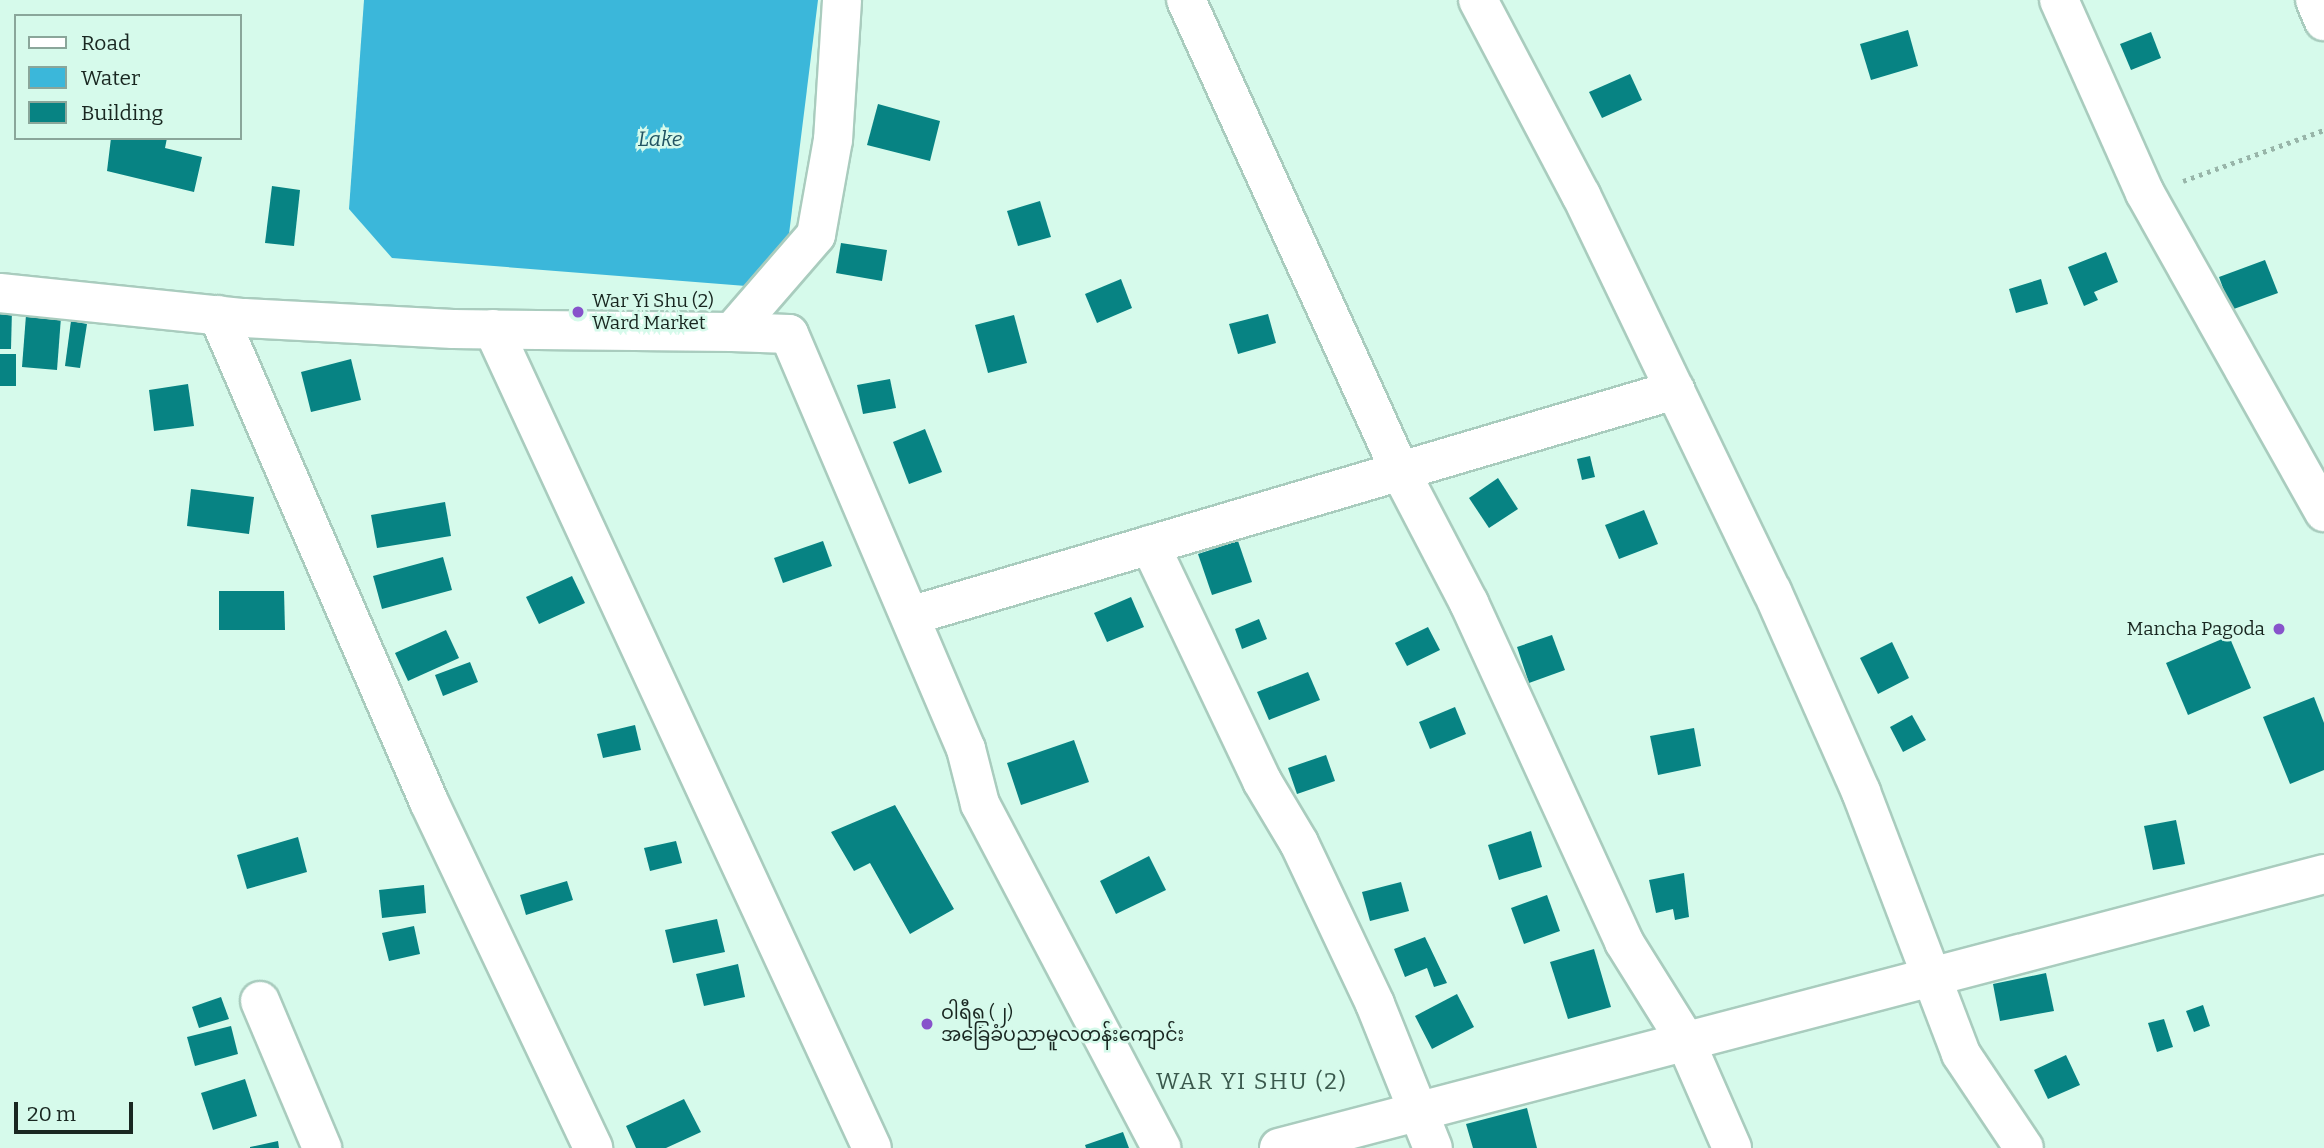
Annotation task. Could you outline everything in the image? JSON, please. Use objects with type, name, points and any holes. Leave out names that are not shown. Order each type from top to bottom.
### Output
[{"type":"street","points":[[732,332],[816,235],[833,141],[842,0]]},
{"type":"street","points":[[1186,0],[1400,471],[1469,603],[1624,942],[1684,1038],[1732,1148]]},
{"type":"street","points":[[1478,0],[1675,390],[1856,780],[1933,974],[1961,1054],[2024,1148]]},
{"type":"street","points":[[2059,0],[2145,193],[2324,512]]},
{"type":"street","points":[[2315,0],[2324,22]]},
{"type":"street","points":[[0,293],[218,315],[493,329],[789,334],[966,749],[980,804],[1161,1148]]},
{"type":"street","points":[[218,315],[429,802],[593,1148]]},
{"type":"street","points":[[493,329],[872,1148]]},
{"type":"street","points":[[909,616],[1675,390]]},
{"type":"street","points":[[1150,545],[1262,781],[1300,842],[1375,1004],[1433,1148]]},
{"type":"street","points":[[1279,1148],[1684,1038],[2324,874]]},
{"type":"street","points":[[260,1001],[321,1148]]},
{"type":"path","points":[[2145,193],[2324,131]]},
{"type":"water","name":"Lake","points":[[364,0],[818,0],[788,242],[746,286],[392,258],[349,209]]},
{"type":"building","points":[[1908,30],[1918,66],[1871,80],[1860,44]]},
{"type":"building","points":[[2151,32],[2161,58],[2131,70],[2120,44]]},
{"type":"building","points":[[1630,74],[1642,100],[1602,118],[1589,92]]},
{"type":"building","points":[[878,104],[940,121],[930,161],[867,145]]},
{"type":"building","points":[[111,140],[167,140],[165,148],[202,157],[194,192],[107,171]]},
{"type":"building","points":[[272,186],[300,190],[294,246],[265,243]]},
{"type":"building","points":[[1040,201],[1051,237],[1018,246],[1007,211]]},
{"type":"building","points":[[841,243],[887,250],[882,281],[836,273]]},
{"type":"building","points":[[2106,252],[2118,282],[2094,292],[2098,300],[2084,306],[2068,267]]},
{"type":"building","points":[[2265,260],[2278,293],[2231,310],[2219,277]]},
{"type":"building","points":[[1121,279],[1132,308],[1097,323],[1085,294]]},
{"type":"building","points":[[2041,279],[2048,304],[2016,313],[2009,289]]},
{"type":"building","points":[[0,309],[12,309],[11,349],[0,349]]},
{"type":"building","points":[[1268,314],[1276,343],[1238,354],[1229,324]]},
{"type":"building","points":[[26,315],[61,317],[57,370],[22,367]]},
{"type":"building","points":[[1014,315],[1027,363],[988,373],[975,325]]},
{"type":"building","points":[[71,321],[87,324],[80,368],[65,366]]},
{"type":"building","points":[[0,354],[16,354],[16,386],[0,386]]},
{"type":"building","points":[[351,359],[361,400],[311,412],[301,372]]},
{"type":"building","points":[[890,379],[896,408],[863,414],[857,385]]},
{"type":"building","points":[[188,384],[194,426],[154,431],[149,390]]},
{"type":"building","points":[[925,429],[942,472],[909,484],[893,442]]},
{"type":"building","points":[[1590,456],[1595,477],[1582,480],[1577,459]]},
{"type":"building","points":[[1498,478],[1518,509],[1489,528],[1469,498]]},
{"type":"building","points":[[191,489],[254,497],[249,534],[187,526]]},
{"type":"building","points":[[445,502],[451,536],[377,548],[371,515]]},
{"type":"building","points":[[1644,510],[1658,544],[1619,559],[1605,525]]},
{"type":"building","points":[[823,541],[832,566],[783,583],[774,558]]},
{"type":"building","points":[[1238,541],[1252,582],[1212,595],[1198,554]]},
{"type":"building","points":[[443,557],[452,590],[382,609],[373,576]]},
{"type":"building","points":[[572,576],[585,603],[539,624],[526,597]]},
{"type":"building","points":[[219,591],[284,591],[285,630],[219,630]]},
{"type":"building","points":[[1131,597],[1144,627],[1107,642],[1094,613]]},
{"type":"building","points":[[1259,619],[1267,639],[1242,649],[1235,629]]},
{"type":"building","points":[[1428,627],[1440,650],[1407,666],[1395,643]]},
{"type":"building","points":[[446,630],[459,658],[408,681],[395,653]]},
{"type":"building","points":[[1552,635],[1565,670],[1529,683],[1517,647]]},
{"type":"building","points":[[2229,636],[2251,688],[2188,715],[2166,663]]},
{"type":"building","points":[[1892,642],[1909,678],[1878,694],[1860,658]]},
{"type":"building","points":[[470,662],[478,682],[443,696],[435,675]]},
{"type":"building","points":[[1308,672],[1320,700],[1269,720],[1257,692]]},
{"type":"building","points":[[2314,697],[2324,723],[2324,770],[2290,784],[2263,717]]},
{"type":"building","points":[[1455,707],[1466,734],[1430,749],[1419,722]]},
{"type":"building","points":[[1912,715],[1926,740],[1903,752],[1890,727]]},
{"type":"building","points":[[635,725],[641,750],[603,758],[597,734]]},
{"type":"building","points":[[1694,728],[1701,766],[1658,775],[1650,736]]},
{"type":"building","points":[[1074,740],[1089,782],[1021,805],[1007,763]]},
{"type":"building","points":[[1326,755],[1335,781],[1297,794],[1288,768]]},
{"type":"building","points":[[895,805],[954,909],[910,934],[870,863],[854,871],[831,832]]},
{"type":"building","points":[[2176,820],[2185,864],[2153,870],[2144,826]]},
{"type":"building","points":[[1531,831],[1542,867],[1499,880],[1488,845]]},
{"type":"building","points":[[298,837],[307,872],[247,889],[237,855]]},
{"type":"building","points":[[676,841],[682,863],[650,871],[644,848]]},
{"type":"building","points":[[1149,856],[1166,890],[1116,914],[1100,881]]},
{"type":"building","points":[[1684,873],[1689,917],[1675,920],[1673,909],[1656,913],[1649,880]]},
{"type":"building","points":[[567,881],[573,900],[526,915],[520,895]]},
{"type":"building","points":[[1401,882],[1409,911],[1370,921],[1362,892]]},
{"type":"building","points":[[424,885],[426,913],[382,918],[379,890]]},
{"type":"building","points":[[1547,895],[1560,931],[1524,944],[1511,908]]},
{"type":"building","points":[[717,919],[725,952],[673,963],[665,930]]},
{"type":"building","points":[[414,926],[420,954],[389,961],[382,933]]},
{"type":"building","points":[[1425,937],[1447,983],[1434,987],[1427,968],[1405,977],[1394,949]]},
{"type":"building","points":[[1594,949],[1611,1007],[1568,1019],[1550,962]]},
{"type":"building","points":[[738,964],[745,997],[704,1006],[696,974]]},
{"type":"building","points":[[2046,973],[2054,1011],[2000,1021],[1993,984]]},
{"type":"building","points":[[1457,994],[1474,1027],[1432,1049],[1415,1016]]},
{"type":"building","points":[[221,997],[229,1019],[199,1028],[192,1007]]},
{"type":"building","points":[[2203,1005],[2210,1026],[2194,1032],[2186,1011]]},
{"type":"building","points":[[2164,1019],[2173,1047],[2157,1052],[2148,1023]]},
{"type":"building","points":[[231,1026],[238,1054],[195,1066],[187,1037]]},
{"type":"building","points":[[2066,1055],[2080,1085],[2048,1099],[2034,1070]]},
{"type":"building","points":[[245,1079],[257,1116],[213,1130],[201,1093]]},
{"type":"building","points":[[684,1099],[701,1132],[666,1148],[636,1148],[626,1126]]},
{"type":"building","points":[[1527,1108],[1537,1148],[1473,1148],[1466,1124]]},
{"type":"building","points":[[1123,1132],[1129,1148],[1086,1148],[1085,1145]]},
{"type":"building","points":[[278,1141],[279,1148],[250,1148],[250,1147]]},
{"type":"place","name":"War Yi Shu (2) Ward Market","points":[[578,312]]},
{"type":"place","name":"Mancha Pagoda","points":[[2279,629]]},
{"type":"place","name":"ဝါရီရူ (၂) အခြေခံပညာမူလတန်းကျောင်း","points":[[927,1024]]},
{"type":"district","name":"WAR YI SHU (2)","points":[[1252,1081]]}]
